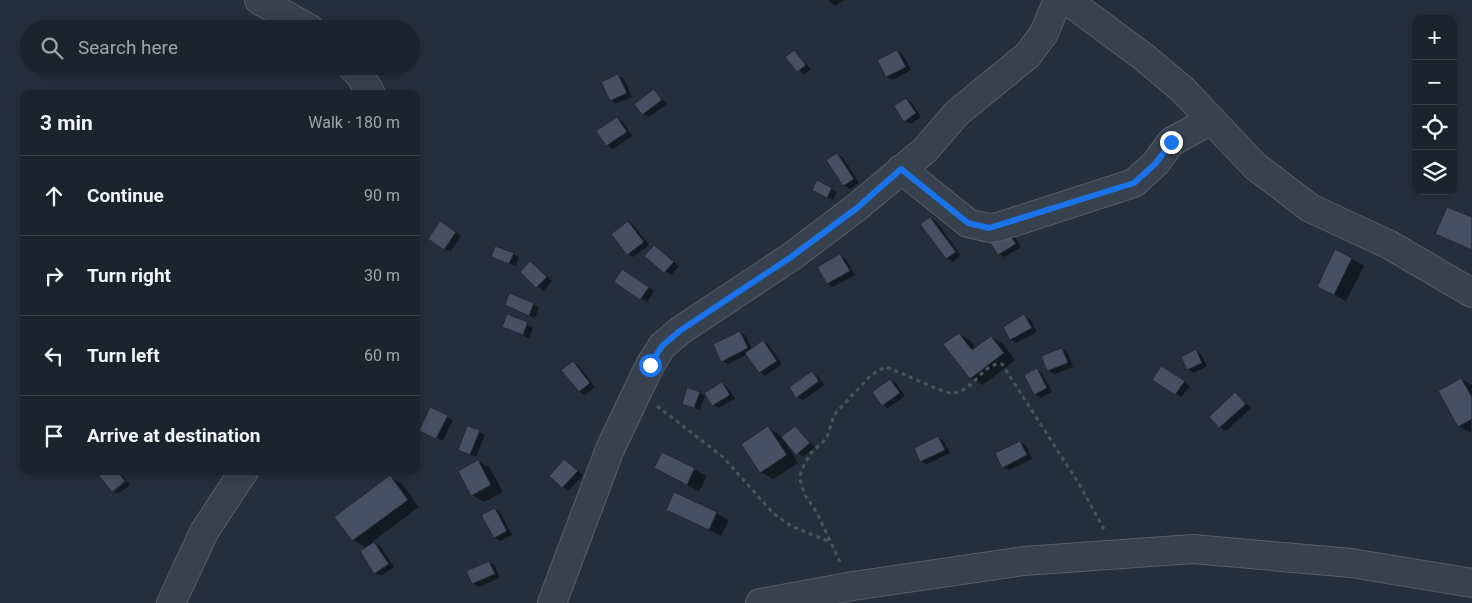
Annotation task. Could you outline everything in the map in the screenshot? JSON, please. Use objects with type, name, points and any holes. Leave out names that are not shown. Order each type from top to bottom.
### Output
[{"type":"street","points":[[259,0],[294,20]]},
{"type":"street","points":[[552,603],[610,449],[662,346],[681,330],[791,257],[857,208],[901,169],[926,150],[956,113],[1028,55],[1044,32],[1058,0]]},
{"type":"street","points":[[1067,0],[1145,58],[1183,90],[1255,166],[1310,208],[1388,244],[1472,293]]},
{"type":"street","points":[[360,75],[369,90]]},
{"type":"street","points":[[901,169],[968,223],[989,228],[998,227],[1134,183],[1156,163],[1171,142],[1211,120]]},
{"type":"street","points":[[172,603],[204,532],[241,475]]},
{"type":"street","points":[[760,603],[853,586],[1024,561],[1193,549],[1351,563],[1472,583]]},
{"type":"path","points":[[853,586],[829,542],[817,513],[806,495],[800,480],[801,471],[810,454],[827,438],[834,415],[871,375],[885,367],[950,394],[964,390],[998,363],[1004,366],[1079,484],[1117,554]]},
{"type":"path","points":[[638,391],[722,456],[773,512],[791,526],[829,542]]},
{"type":"building","points":[[794,50],[806,65],[797,72],[785,57]]},
{"type":"building","points":[[897,50],[906,67],[886,77],[877,60]]},
{"type":"building","points":[[618,74],[627,93],[610,101],[601,82]]},
{"type":"building","points":[[654,89],[662,100],[642,115],[634,104]]},
{"type":"building","points":[[906,98],[916,113],[904,122],[894,106]]},
{"type":"building","points":[[617,117],[627,132],[606,146],[596,131]]},
{"type":"building","points":[[837,153],[854,179],[843,186],[826,160]]},
{"type":"building","points":[[817,180],[832,188],[827,198],[812,190]]},
{"type":"building","points":[[1447,207],[1472,217],[1472,250],[1435,234]]},
{"type":"building","points":[[930,217],[956,252],[946,259],[920,224]]},
{"type":"building","points":[[440,221],[456,232],[444,250],[428,239]]},
{"type":"building","points":[[628,221],[644,242],[627,255],[611,234]]},
{"type":"building","points":[[1008,232],[1016,244],[998,255],[990,243]]},
{"type":"building","points":[[654,245],[674,262],[664,273],[644,256]]},
{"type":"building","points":[[495,246],[514,253],[509,264],[491,257]]},
{"type":"building","points":[[1335,249],[1352,258],[1334,295],[1317,287]]},
{"type":"building","points":[[840,254],[850,271],[827,284],[817,267]]},
{"type":"building","points":[[530,261],[547,277],[536,288],[520,272]]},
{"type":"building","points":[[622,269],[649,287],[640,300],[614,282]]},
{"type":"building","points":[[509,293],[534,303],[529,316],[505,305]]},
{"type":"building","points":[[507,314],[528,322],[523,335],[502,327]]},
{"type":"building","points":[[1024,314],[1032,328],[1010,340],[1003,327]]},
{"type":"building","points":[[740,331],[748,348],[721,362],[713,344]]},
{"type":"building","points":[[959,333],[972,350],[991,336],[1004,353],[970,379],[943,344]]},
{"type":"building","points":[[763,340],[777,361],[759,373],[745,353]]},
{"type":"building","points":[[1062,348],[1068,363],[1047,371],[1041,356]]},
{"type":"building","points":[[1196,349],[1202,363],[1187,370],[1181,357]]},
{"type":"building","points":[[573,361],[590,383],[579,392],[561,370]]},
{"type":"building","points":[[1161,366],[1185,381],[1175,395],[1152,380]]},
{"type":"building","points":[[1037,368],[1047,388],[1034,395],[1024,375]]},
{"type":"building","points":[[812,371],[819,381],[796,398],[789,387]]},
{"type":"building","points":[[1461,378],[1472,397],[1472,419],[1458,427],[1438,391]]},
{"type":"building","points":[[890,379],[900,393],[882,406],[872,392]]},
{"type":"building","points":[[722,382],[730,395],[712,406],[704,393]]},
{"type":"building","points":[[687,387],[700,392],[694,408],[682,404]]},
{"type":"building","points":[[1235,392],[1246,404],[1219,428],[1209,417]]},
{"type":"building","points":[[430,407],[448,415],[436,439],[420,431]]},
{"type":"building","points":[[467,426],[480,430],[470,455],[458,450]]},
{"type":"building","points":[[768,426],[787,455],[760,473],[741,444]]},
{"type":"building","points":[[795,426],[810,443],[796,455],[781,437]]},
{"type":"building","points":[[938,436],[945,450],[920,462],[914,448]]},
{"type":"building","points":[[1020,441],[1027,455],[1002,468],[995,453]]},
{"type":"building","points":[[662,452],[695,468],[687,485],[654,468]]},
{"type":"building","points":[[564,459],[578,471],[562,488],[549,476]]},
{"type":"building","points":[[478,460],[491,485],[471,496],[458,471]]},
{"type":"building","points":[[98,475],[120,475],[125,481],[112,492]]},
{"type":"building","points":[[390,475],[408,500],[352,541],[334,517]]},
{"type":"building","points":[[674,492],[717,512],[709,530],[666,510]]},
{"type":"building","points":[[495,508],[507,531],[494,538],[481,515]]},
{"type":"building","points":[[374,542],[389,564],[374,574],[360,551]]},
{"type":"building","points":[[489,561],[495,574],[472,584],[466,571]]},
{"type":"route","points":[[650,365],[662,346],[681,330],[791,257],[857,208],[901,169],[968,223],[989,228],[998,227],[1134,183],[1156,163],[1171,142]]}]
